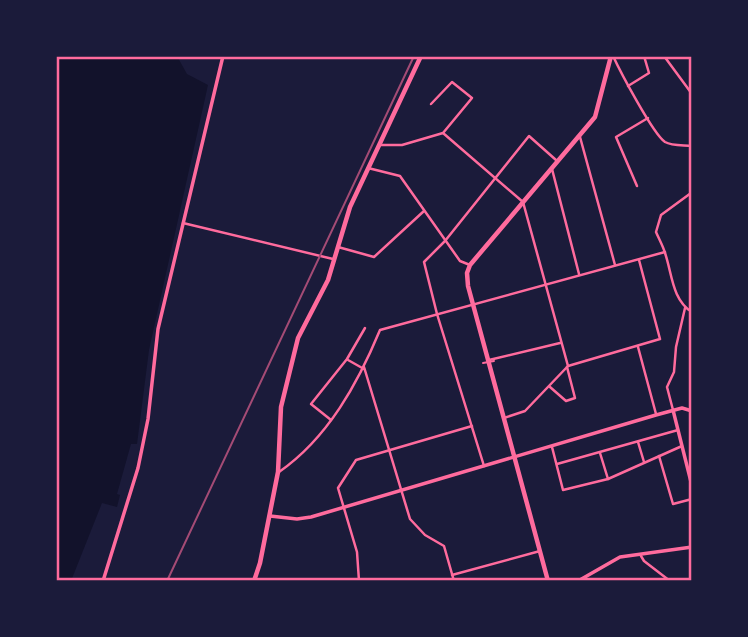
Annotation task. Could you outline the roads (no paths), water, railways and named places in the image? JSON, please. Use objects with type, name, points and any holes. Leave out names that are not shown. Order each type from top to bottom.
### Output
[{"type":"main road","points":[[254,581],[278,472],[281,407],[298,338],[328,280],[349,209],[421,56]]},
{"type":"main road","points":[[548,581],[467,273],[470,265],[595,117],[612,56]]},
{"type":"street","points":[[103,581],[138,468],[148,419],[158,329],[223,56]]},
{"type":"street","points":[[612,56],[664,142],[692,146]]},
{"type":"street","points":[[663,56],[692,94]]},
{"type":"street","points":[[628,86],[649,74],[646,57]]},
{"type":"street","points":[[379,145],[402,145],[443,133],[472,98],[452,82],[431,104]]},
{"type":"street","points":[[638,186],[616,136],[648,118]]},
{"type":"street","points":[[443,133],[523,202],[575,398],[566,401],[550,386]]},
{"type":"street","points":[[484,466],[437,314],[424,262],[445,241],[529,136],[558,162]]},
{"type":"street","points":[[580,137],[615,266]]},
{"type":"street","points":[[368,168],[400,176],[460,261],[470,265]]},
{"type":"street","points":[[552,169],[580,276]]},
{"type":"street","points":[[691,193],[661,215],[656,233],[665,252],[677,296],[685,308],[692,312]]},
{"type":"street","points":[[338,247],[374,257],[425,210]]},
{"type":"street","points":[[183,223],[334,259]]},
{"type":"street","points":[[278,472],[292,462],[331,420],[364,368],[380,330],[665,252]]},
{"type":"street","points":[[504,418],[525,411],[567,367],[660,339],[639,260]]},
{"type":"street","points":[[685,308],[676,347],[674,372],[667,387],[692,486]]},
{"type":"street","points":[[331,420],[311,404],[347,359],[365,328]]},
{"type":"street","points":[[489,361],[562,342]]},
{"type":"street","points":[[638,347],[656,415]]},
{"type":"street","points":[[347,359],[364,368],[400,491],[413,525],[444,546],[454,581]]},
{"type":"street","points":[[269,516],[297,519],[673,410],[682,408],[692,411]]},
{"type":"street","points":[[359,581],[357,552],[338,488],[356,460],[472,426]]},
{"type":"street","points":[[556,464],[678,430]]},
{"type":"street","points":[[638,442],[644,463]]},
{"type":"street","points":[[552,447],[563,490],[608,480],[682,446]]},
{"type":"street","points":[[600,453],[608,480]]},
{"type":"street","points":[[659,456],[673,505],[692,499]]},
{"type":"street","points":[[578,581],[620,557],[692,547]]},
{"type":"street","points":[[452,575],[540,551]]},
{"type":"street","points":[[640,554],[644,561],[670,581]]},
{"type":"railway","points":[[167,581],[414,56]]}]
